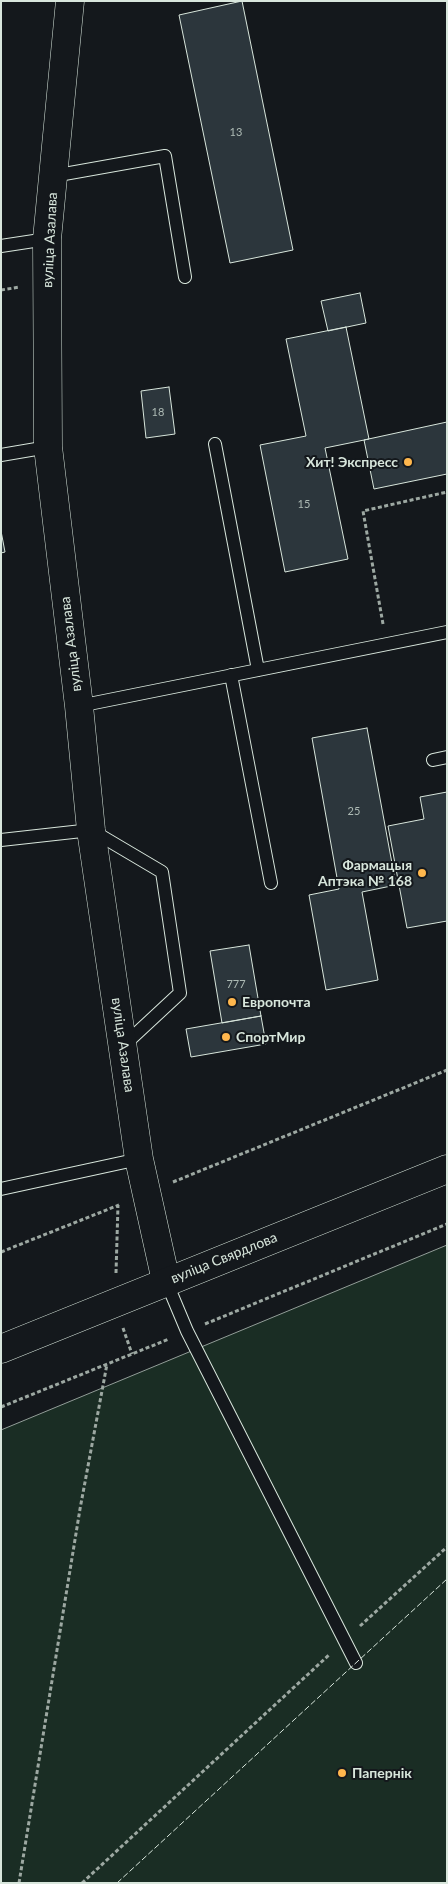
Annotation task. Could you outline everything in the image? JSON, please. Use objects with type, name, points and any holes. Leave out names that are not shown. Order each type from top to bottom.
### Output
[{"type":"street","name":"вуліца Азалава","points":[[70,1],[47,239],[48,447],[79,706],[91,830],[139,1159],[166,1281]]},
{"type":"street","name":"вуліца Свярдлова","points":[[1,1349],[447,1168]]},
{"type":"lane","points":[[53,176],[165,156],[185,277]]},
{"type":"lane","points":[[1,246],[47,239]]},
{"type":"lane","points":[[215,444],[258,670]]},
{"type":"lane","points":[[1,455],[48,447]]},
{"type":"lane","points":[[79,706],[447,632]]},
{"type":"lane","points":[[230,675],[271,883]]},
{"type":"lane","points":[[433,760],[447,757]]},
{"type":"lane","points":[[1,840],[91,830],[162,872],[180,993],[123,1047]]},
{"type":"lane","points":[[1,1189],[139,1159]]},
{"type":"lane","points":[[166,1281],[187,1332],[356,1663]]},
{"type":"path","points":[[1,290],[22,287]]},
{"type":"path","points":[[386,644],[363,511],[447,492]]},
{"type":"path","points":[[1,1252],[447,1070]]},
{"type":"path","points":[[1,1408],[447,1224]]},
{"type":"path","points":[[19,1883],[80,1509],[107,1364]]},
{"type":"path","points":[[82,1883],[447,1547]]},
{"type":"green space","points":[[447,1245],[447,1883],[1,1883],[1,1430]]},
{"type":"building","points":[[242,1],[293,250],[230,263],[179,15]]},
{"type":"building","points":[[360,293],[366,323],[328,331],[321,301]]},
{"type":"building","points":[[346,327],[369,439],[325,448],[348,559],[285,572],[260,445],[306,436],[286,339]]},
{"type":"building","points":[[169,387],[175,434],[146,438],[141,391]]},
{"type":"building","name":"Хит! Экспресс","points":[[447,422],[447,474],[374,489],[364,440]]},
{"type":"building","points":[[1,531],[5,552],[1,553]]},
{"type":"building","points":[[367,728],[396,885],[362,892],[378,980],[326,990],[309,895],[339,889],[312,738]]},
{"type":"building","name":"Фармацыя Аптэка № 168","points":[[447,792],[447,921],[407,928],[388,826],[424,819],[420,797]]},
{"type":"building","points":[[249,945],[261,1016],[222,1023],[210,951]]},
{"type":"building","name":"СпортМир","points":[[261,1016],[266,1044],[191,1057],[186,1029]]},
{"type":"fence","points":[[117,1883],[447,1579]]},
{"type":"place","name":"Хит! Экспресс","points":[[408,462]]},
{"type":"place","name":"Фармацыя Аптэка № 168","points":[[422,873]]},
{"type":"place","name":"Европочта","points":[[232,1002]]},
{"type":"place","name":"СпортМир","points":[[226,1037]]},
{"type":"place","name":"Папернік","points":[[342,1773]]}]
